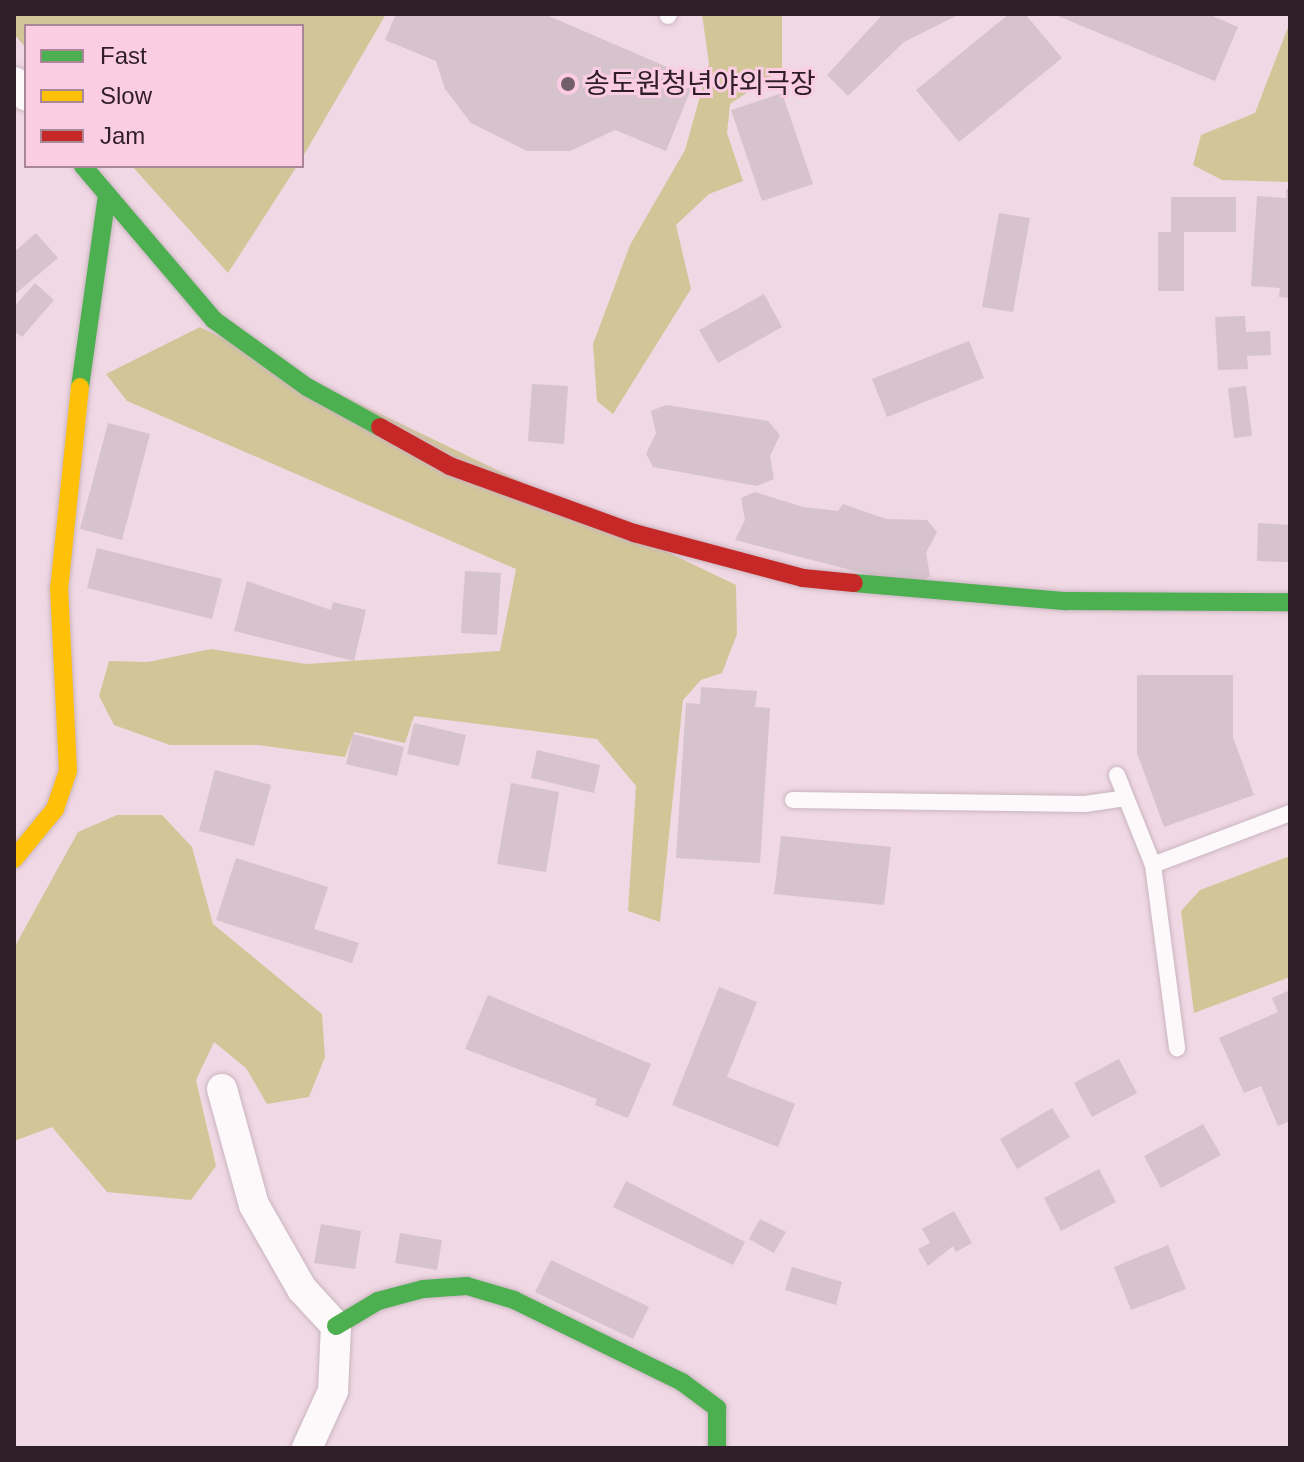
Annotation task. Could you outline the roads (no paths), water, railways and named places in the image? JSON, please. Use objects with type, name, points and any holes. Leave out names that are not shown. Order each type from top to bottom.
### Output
[{"type":"street","points":[[85,168],[214,320],[307,387],[450,466],[634,533],[803,578],[1066,601],[1290,602]]},
{"type":"street","points":[[14,859],[55,809],[68,771],[59,590],[64,496],[107,195]]},
{"type":"street","points":[[222,1089],[254,1205],[302,1289],[336,1326],[333,1391],[307,1448]]},
{"type":"street","points":[[336,1326],[378,1301],[423,1289],[467,1286],[514,1300],[682,1382],[717,1408],[717,1448]]},
{"type":"lane","points":[[1117,775],[1153,865],[1177,1048]]},
{"type":"lane","points":[[793,800],[1085,804],[1126,798]]},
{"type":"lane","points":[[1153,865],[1290,813]]},
{"type":"place","name":"송도원청년야외극장","points":[[568,84]]}]
